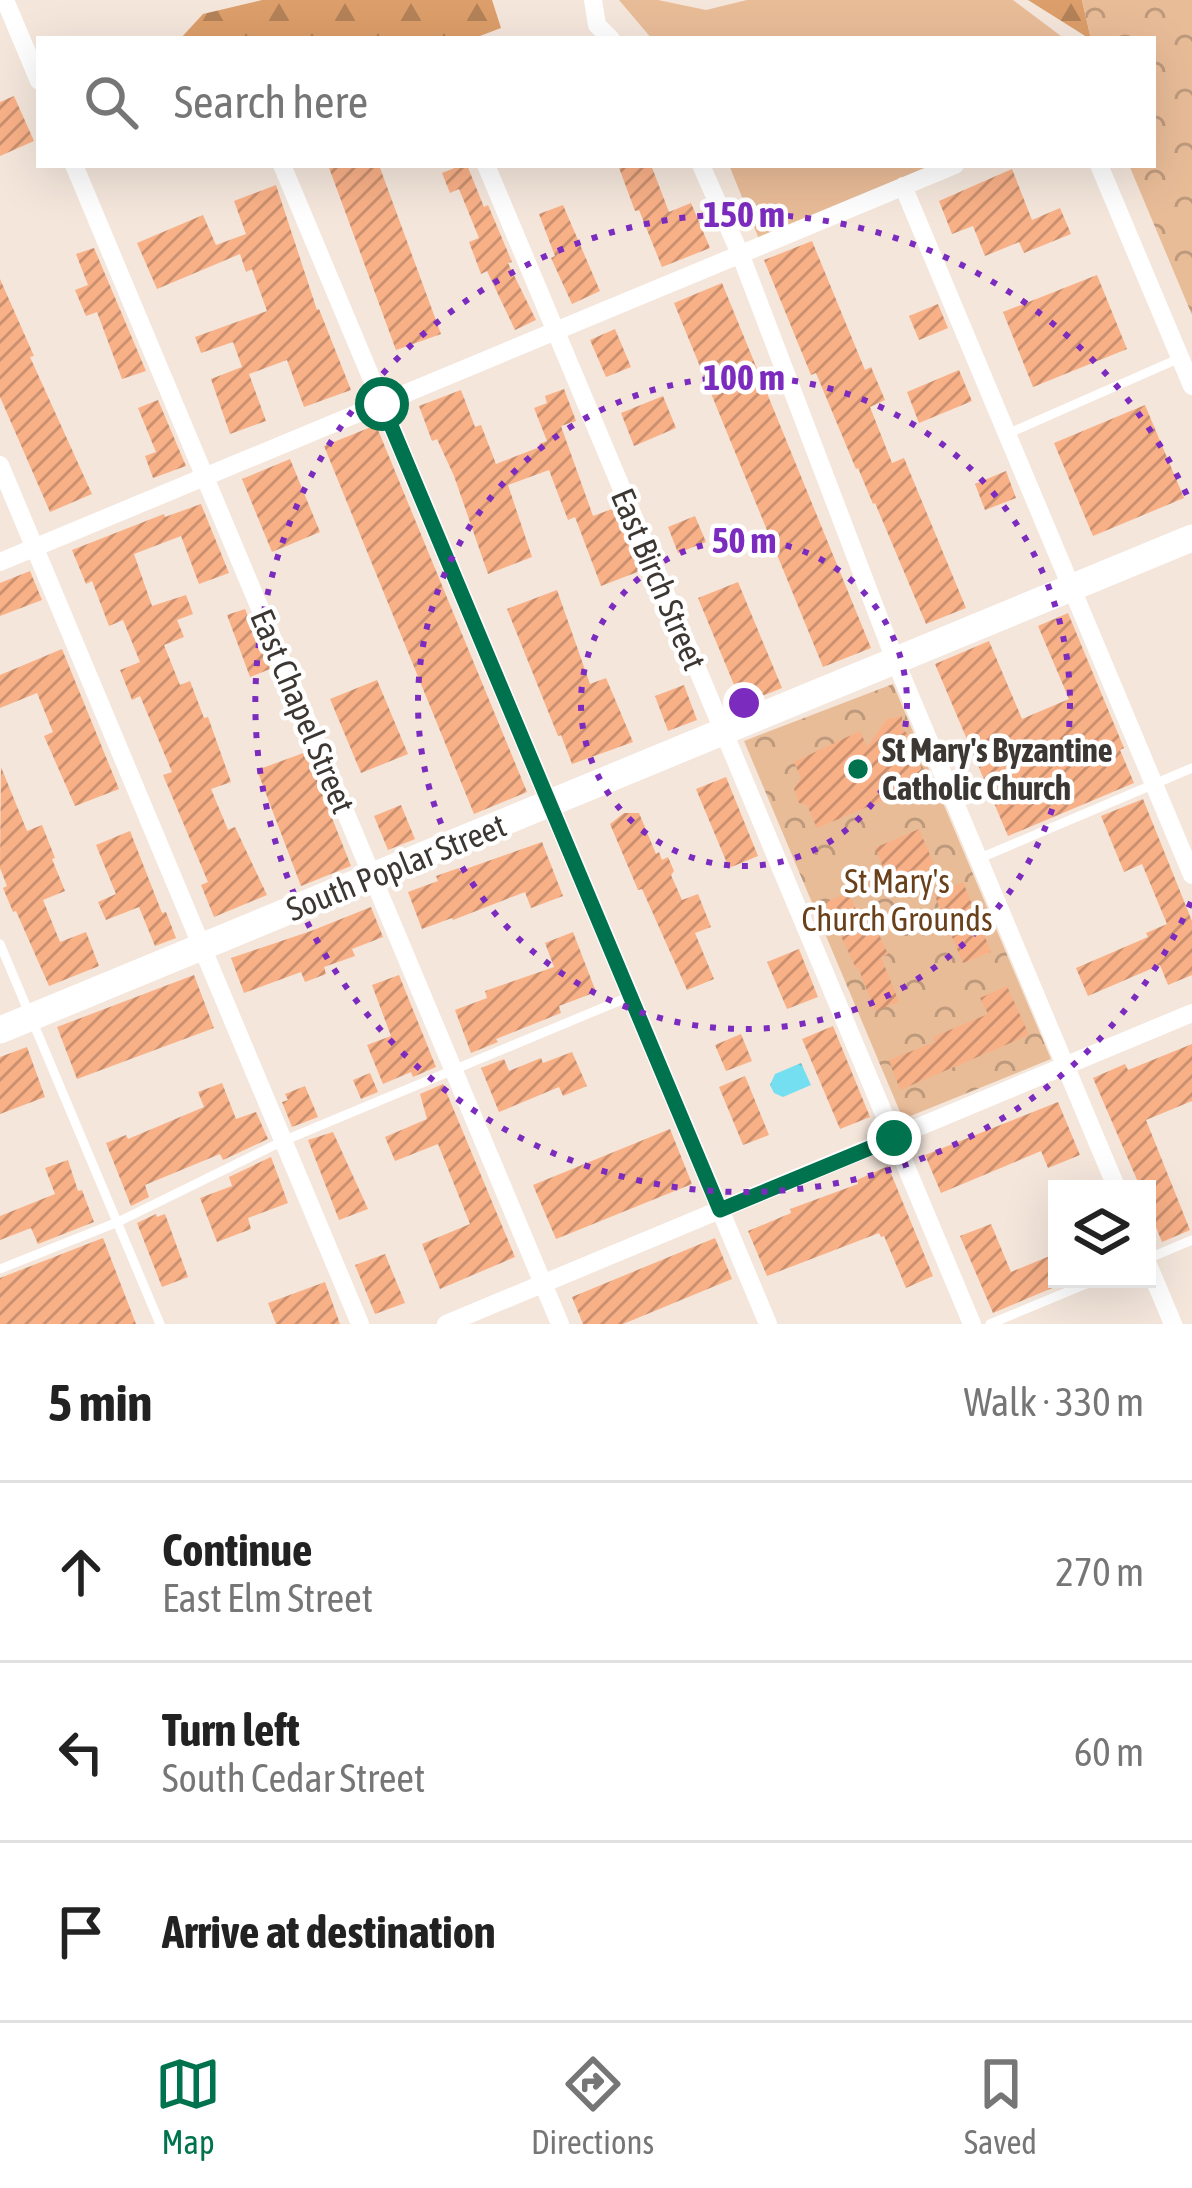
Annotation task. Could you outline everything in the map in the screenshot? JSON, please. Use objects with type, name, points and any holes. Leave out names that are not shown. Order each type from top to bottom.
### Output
[{"type":"main road","name":"South Poplar Street","points":[[0,1030],[1192,538]]},
{"type":"street","points":[[5,0],[36,74]]},
{"type":"street","points":[[593,0],[604,32]]},
{"type":"street","name":"East Chapel Street","points":[[75,168],[560,1324]]},
{"type":"street","points":[[283,168],[768,1324]]},
{"type":"street","name":"East Birch Street","points":[[490,168],[972,1324]]},
{"type":"street","points":[[702,168],[742,256],[895,660],[1113,1180]]},
{"type":"street","points":[[0,562],[948,168]]},
{"type":"street","points":[[1100,168],[1192,386]]},
{"type":"street","points":[[903,187],[1192,875]]},
{"type":"street","points":[[0,465],[360,1324]]},
{"type":"street","points":[[446,1324],[1192,1013]]},
{"type":"street","points":[[1156,1282],[1173,1324]]},
{"type":"lane","points":[[1007,434],[1180,358]]},
{"type":"lane","points":[[978,859],[1192,768]]},
{"type":"lane","points":[[0,944],[160,1324]]},
{"type":"lane","points":[[0,1269],[118,1222],[283,1141],[631,996]]},
{"type":"lane","points":[[1156,1256],[1192,1240]]},
{"type":"lane","points":[[990,1324],[1076,1288]]},
{"type":"green space","points":[[262,0],[492,0],[501,28],[480,36],[183,36],[203,14]]},
{"type":"green space","points":[[619,0],[658,0],[706,10],[747,0],[1013,0],[1061,36],[649,36]]},
{"type":"green space","points":[[1028,0],[1082,0],[1090,36]]},
{"type":"green space","points":[[1082,0],[1192,0],[1192,315],[1130,168],[1156,168],[1156,36],[1090,36]]},
{"type":"green space","points":[[730,168],[925,168],[759,239]]},
{"type":"green space","name":"St Mary's Church Grounds","points":[[893,684],[1051,1059],[903,1119],[744,741]]},
{"type":"water","points":[[801,1063],[811,1085],[783,1097],[774,1093],[770,1085],[775,1074]]},
{"type":"building","points":[[14,96],[34,141],[0,156],[0,102]]},
{"type":"building","points":[[329,168],[380,168],[441,334],[396,350]]},
{"type":"building","points":[[468,168],[536,320],[515,330],[487,271],[481,274],[469,242],[479,238],[459,189],[450,193],[442,173]]},
{"type":"building","points":[[619,168],[652,168],[669,212],[691,203],[710,248],[662,267],[639,210],[635,211]]},
{"type":"building","points":[[1012,169],[1032,220],[1060,208],[1071,234],[1024,253],[1019,242],[985,256],[973,226],[952,234],[939,201]]},
{"type":"building","points":[[276,185],[317,310],[351,390],[304,407],[287,360],[249,374],[266,421],[230,434],[211,379],[242,367],[233,342],[201,353],[195,337],[267,311],[252,269],[246,272],[240,254],[157,289],[137,243],[203,215],[216,245],[246,234],[234,201]]},
{"type":"building","points":[[563,205],[600,291],[572,304],[551,258],[555,256],[539,214]]},
{"type":"building","points":[[812,241],[865,370],[871,367],[885,400],[870,407],[892,463],[904,458],[966,608],[926,624],[816,373],[811,375],[764,260]]},
{"type":"building","points":[[94,248],[146,371],[122,379],[97,312],[86,316],[75,290],[88,285],[76,254]]},
{"type":"building","points":[[1097,275],[1127,349],[1033,387],[1003,312]]},
{"type":"building","points":[[0,279],[92,494],[50,512],[0,397]]},
{"type":"building","points":[[722,283],[871,648],[823,667],[674,303]]},
{"type":"building","points":[[938,304],[948,328],[919,340],[909,316]]},
{"type":"building","points":[[615,329],[631,367],[606,377],[590,340]]},
{"type":"building","points":[[959,370],[972,401],[919,423],[907,392]]},
{"type":"building","points":[[564,389],[576,421],[561,426],[593,516],[615,508],[640,571],[601,586],[575,517],[568,520],[549,470],[508,485],[532,557],[488,574],[454,476],[437,439],[432,441],[419,406],[461,390],[496,464],[547,441],[534,408],[547,403],[545,396]]},
{"type":"building","points":[[663,396],[676,428],[634,446],[621,413]]},
{"type":"building","points":[[158,400],[186,466],[153,478],[145,456],[156,452],[138,408]]},
{"type":"building","points":[[1145,405],[1184,498],[1093,536],[1054,443]]},
{"type":"building","points":[[376,425],[527,792],[474,814],[324,446]]},
{"type":"building","points":[[290,459],[320,532],[272,552],[242,479]]},
{"type":"building","points":[[1006,471],[1016,498],[985,510],[975,484]]},
{"type":"building","points":[[201,504],[229,573],[199,584],[181,536],[134,554],[152,606],[186,595],[193,614],[177,620],[184,637],[164,645],[180,685],[190,681],[204,718],[208,717],[231,782],[211,789],[228,830],[235,827],[267,895],[214,917],[201,885],[208,882],[163,775],[172,772],[140,696],[132,700],[120,670],[140,662],[123,620],[109,626],[92,581],[86,584],[72,550]]},
{"type":"building","points":[[695,516],[706,542],[678,553],[668,527]]},
{"type":"building","points":[[30,571],[42,600],[0,616],[0,583]]},
{"type":"building","points":[[738,582],[782,688],[742,704],[698,598]]},
{"type":"building","points":[[557,590],[590,684],[606,678],[633,742],[572,764],[507,609]]},
{"type":"building","points":[[245,609],[270,669],[250,677],[227,615]]},
{"type":"building","points":[[1068,613],[1134,783],[1008,836],[935,664],[989,641],[1022,719],[1069,699],[1038,626]]},
{"type":"building","points":[[62,649],[119,789],[75,806],[44,736],[53,732],[37,693],[0,708],[0,675]]},
{"type":"building","points":[[377,680],[408,754],[361,773],[330,699]]},
{"type":"building","points":[[684,685],[697,720],[668,731],[655,696]]},
{"type":"building","name":"St Mary's Byzantine Catholic Church","points":[[902,716],[902,729],[914,740],[926,773],[920,785],[817,828],[794,789],[801,778],[794,762],[860,731],[867,747],[887,719]]},
{"type":"building","points":[[306,752],[351,866],[301,886],[257,770]]},
{"type":"building","points":[[1,767],[27,831],[42,825],[55,858],[65,891],[43,900],[60,942],[86,932],[99,966],[49,986],[3,888],[7,886],[0,868]]},
{"type":"building","points":[[726,777],[758,856],[729,868],[696,789]]},
{"type":"building","points":[[1143,799],[1192,921],[1192,975],[1168,985],[1160,965],[1088,996],[1076,968],[1167,924],[1142,864],[1124,872],[1101,816]]},
{"type":"building","points":[[401,805],[415,839],[388,850],[374,816]]},
{"type":"building","points":[[624,813],[639,813],[656,854],[662,860],[668,857],[682,900],[698,894],[711,927],[695,933],[714,979],[687,990],[610,824]]},
{"type":"building","points":[[919,829],[935,867],[891,886],[875,848]]},
{"type":"building","points":[[130,831],[176,938],[155,946],[139,907],[106,920],[98,902],[116,894],[96,845]]},
{"type":"building","points":[[542,842],[563,896],[531,908],[525,892],[422,929],[408,892],[438,881],[436,876]]},
{"type":"building","points":[[963,882],[991,952],[963,963],[934,894]]},
{"type":"building","points":[[849,893],[859,916],[868,911],[888,954],[881,957],[899,1002],[875,1011],[825,902]]},
{"type":"building","points":[[371,907],[383,937],[352,949],[355,956],[324,967],[326,974],[305,982],[301,972],[244,993],[231,958]]},
{"type":"building","points":[[573,932],[596,992],[559,1006],[561,1013],[471,1053],[455,1010],[487,998],[485,991],[554,967],[545,943]]},
{"type":"building","points":[[799,949],[818,997],[787,1009],[767,962]]},
{"type":"building","points":[[194,975],[214,1028],[77,1079],[57,1027]]},
{"type":"building","points":[[399,975],[436,1067],[383,1084],[367,1045],[391,1036],[372,985]]},
{"type":"building","points":[[1007,986],[1029,1035],[900,1090],[889,1060],[988,1014],[980,998]]},
{"type":"building","points":[[833,1026],[870,1117],[840,1129],[802,1039]]},
{"type":"building","points":[[741,1034],[752,1061],[726,1071],[715,1045]]},
{"type":"building","points":[[1192,1044],[1192,1101],[1146,1120],[1190,1230],[1162,1242],[1156,1227],[1156,1180],[1137,1180],[1093,1078],[1125,1064],[1128,1070]]},
{"type":"building","points":[[27,1047],[45,1097],[0,1114],[0,1057]]},
{"type":"building","points":[[572,1052],[587,1086],[563,1096],[559,1087],[499,1112],[481,1068],[504,1059],[509,1071]]},
{"type":"building","points":[[370,1073],[378,1092],[361,1099],[353,1080]]},
{"type":"building","points":[[745,1076],[769,1135],[743,1145],[719,1087]]},
{"type":"building","points":[[222,1083],[236,1119],[256,1112],[268,1139],[223,1160],[220,1154],[145,1185],[149,1197],[131,1206],[106,1143],[126,1135],[128,1139],[204,1107],[198,1092]]},
{"type":"building","points":[[443,1084],[515,1257],[440,1289],[422,1244],[470,1224],[438,1144],[395,1161],[385,1137],[427,1119],[420,1094]]},
{"type":"building","points":[[305,1086],[318,1117],[292,1127],[282,1102],[288,1100],[285,1094]]},
{"type":"building","points":[[1058,1102],[1080,1155],[1048,1168],[1041,1151],[941,1193],[925,1155]]},
{"type":"building","points":[[670,1129],[692,1184],[556,1239],[533,1185]]},
{"type":"building","points":[[333,1132],[368,1209],[339,1220],[308,1140]]},
{"type":"building","points":[[271,1157],[288,1203],[248,1218],[251,1229],[217,1242],[200,1198],[232,1186],[229,1177]]},
{"type":"building","points":[[68,1160],[94,1222],[38,1244],[31,1228],[0,1240],[0,1216],[55,1194],[45,1168]]},
{"type":"building","points":[[888,1166],[933,1276],[906,1288],[879,1233],[767,1276],[748,1231],[791,1213],[790,1209],[858,1184],[857,1180]]},
{"type":"building","points":[[165,1214],[188,1277],[162,1287],[137,1223]]},
{"type":"building","points":[[991,1224],[1011,1272],[1048,1257],[1048,1288],[1052,1288],[993,1313],[960,1236]]},
{"type":"building","points":[[103,1238],[136,1324],[0,1324],[0,1278]]},
{"type":"building","points":[[715,1238],[732,1279],[623,1324],[583,1324],[572,1297]]},
{"type":"building","points":[[385,1254],[405,1303],[375,1314],[355,1265]]},
{"type":"building","points":[[325,1282],[340,1324],[276,1324],[268,1303]]},
{"type":"place","name":"St Mary's Byzantine Catholic Church","points":[[858,769]]},
{"type":"route","points":[[382,404],[720,1210],[894,1138]]}]
